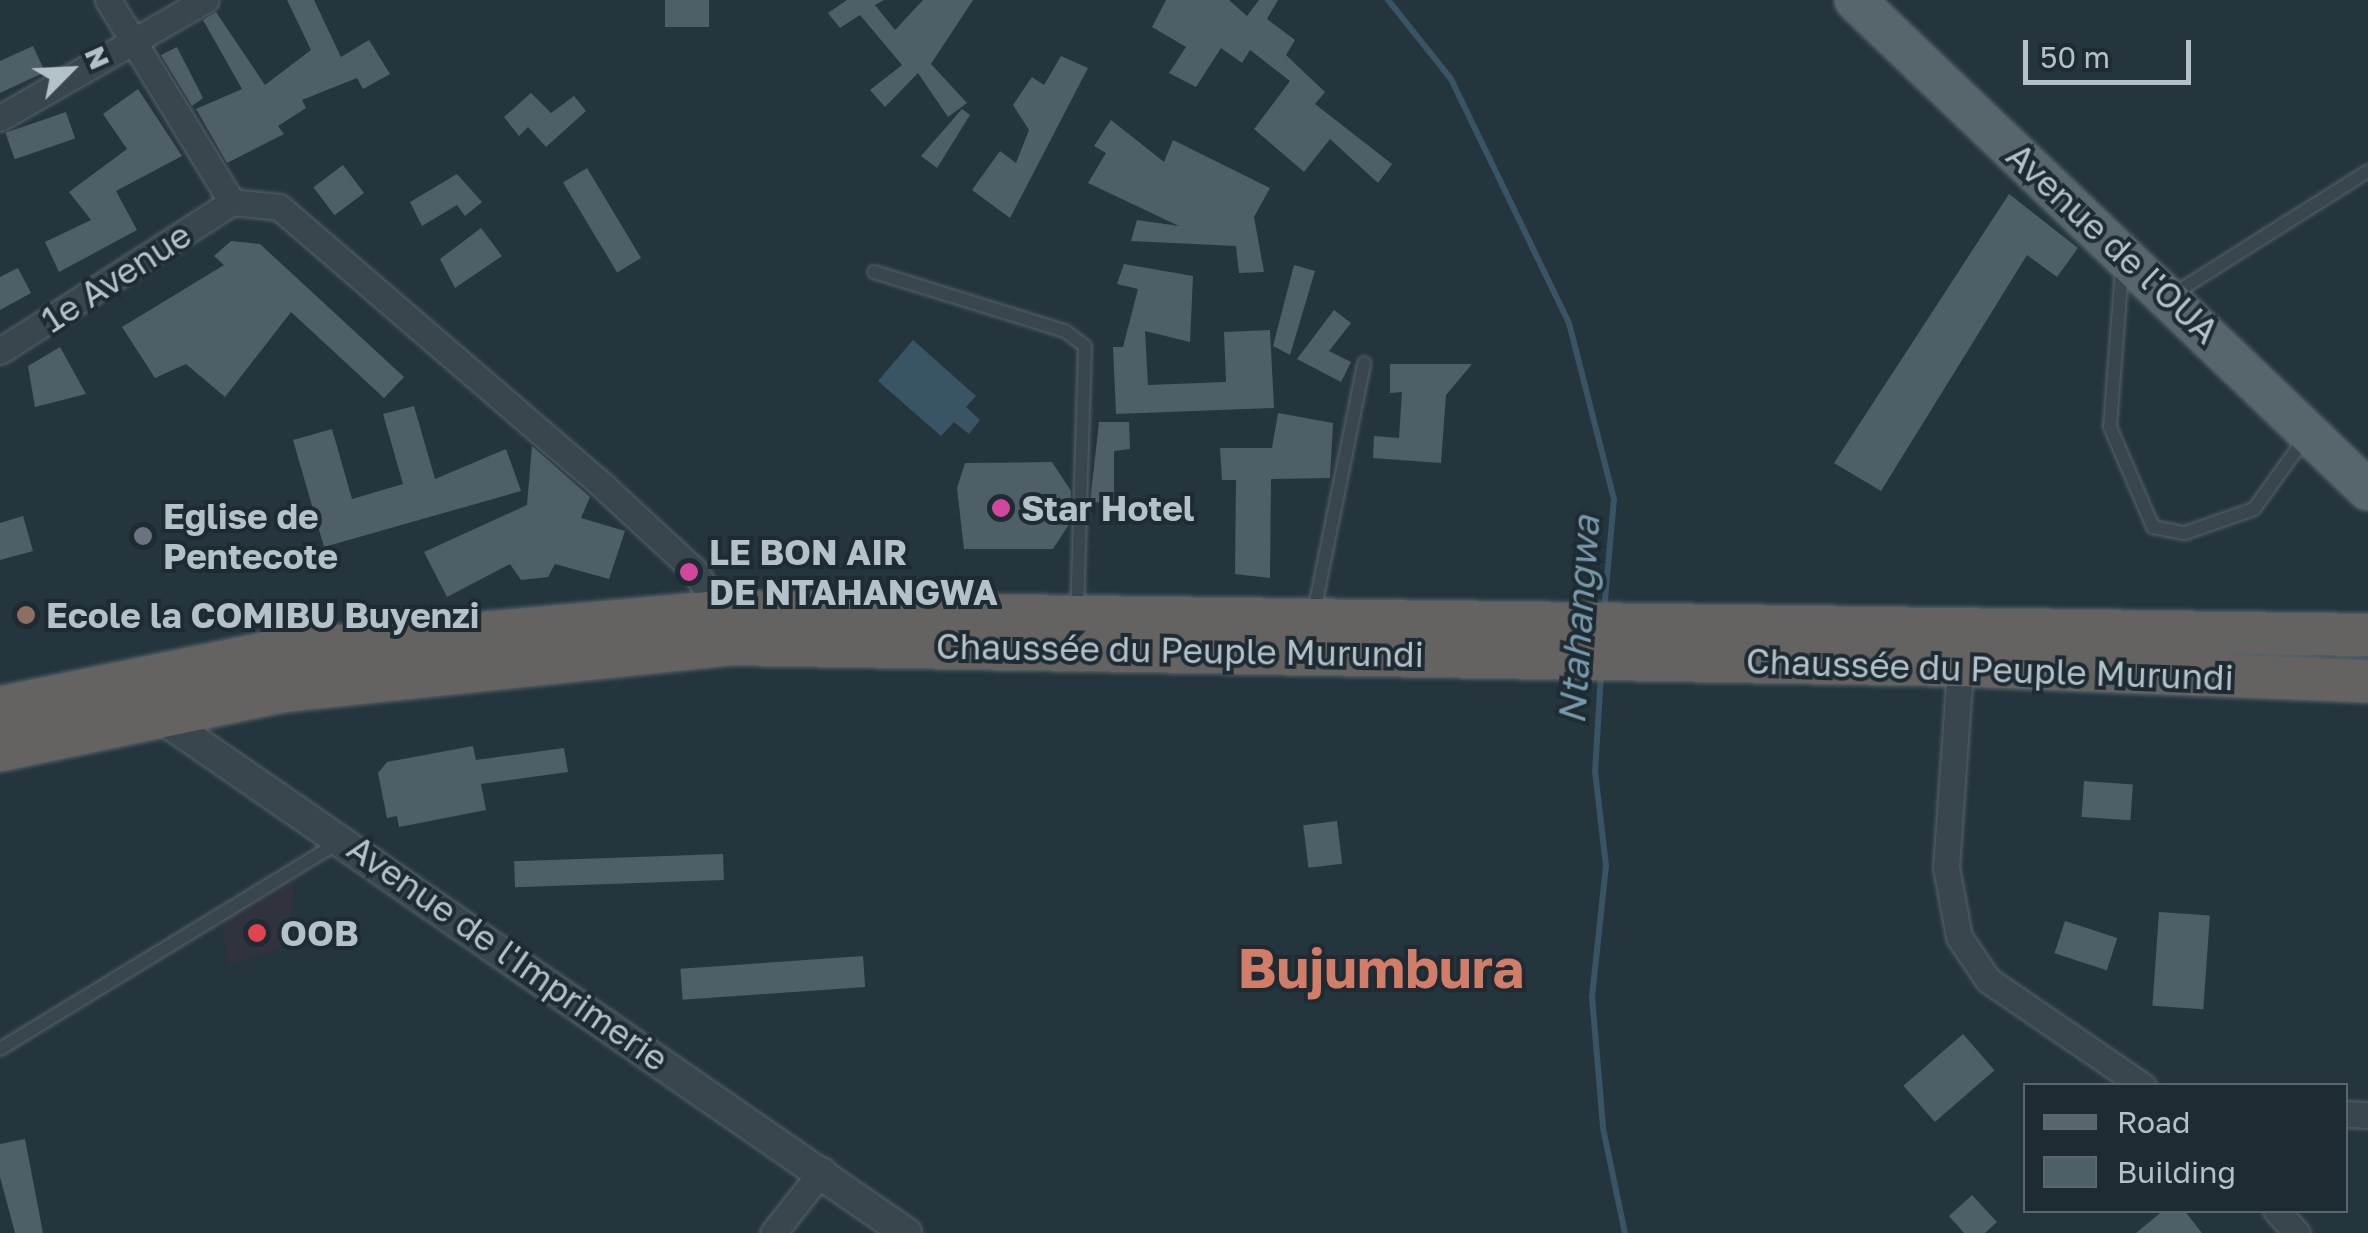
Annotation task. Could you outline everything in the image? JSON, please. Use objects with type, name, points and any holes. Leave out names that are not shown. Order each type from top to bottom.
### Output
[{"type":"highway","name":"Chaussée du Peuple Murundi","points":[[0,708],[102,684],[273,652],[727,628],[1077,614],[1312,619],[1525,641]]},
{"type":"highway","name":"Chaussée du Peuple Murundi","points":[[0,750],[155,713],[727,628],[1960,647],[2368,635]]},
{"type":"highway","name":"Chaussée du Peuple Murundi","points":[[1960,647],[2368,682]]},
{"type":"main road","name":"Avenue de l'OUA","points":[[1855,0],[2171,296],[2309,432],[2360,473]]},
{"type":"street","points":[[108,0],[232,202],[279,207],[603,486],[727,628]]},
{"type":"street","points":[[0,118],[205,0]]},
{"type":"street","name":"1e Avenue","points":[[0,351],[232,202]]},
{"type":"street","points":[[1960,647],[1946,867],[1958,937],[1988,980],[2139,1083]]},
{"type":"street","name":"Avenue de l'Imprimerie","points":[[102,684],[155,713],[344,839],[823,1170],[906,1233]]},
{"type":"street","points":[[774,1233],[823,1170]]},
{"type":"street","points":[[2279,1213],[2297,1233]]},
{"type":"lane","points":[[2171,296],[2368,171]]},
{"type":"lane","points":[[2124,252],[2110,427],[2152,527],[2184,532],[2254,509],[2309,432]]},
{"type":"lane","points":[[874,272],[1065,331],[1085,346],[1077,614]]},
{"type":"lane","points":[[1312,619],[1364,362]]},
{"type":"lane","points":[[0,1049],[344,839]]},
{"type":"shaded area","name":"OOB","points":[[295,880],[289,945],[229,966],[221,921]]},
{"type":"water","points":[[913,340],[976,396],[966,407],[980,420],[969,434],[954,422],[941,436],[878,381]]},
{"type":"building","points":[[287,0],[314,0],[341,57],[369,40],[390,74],[363,89],[357,78],[302,100],[306,108],[278,126],[284,134],[227,163],[196,109],[242,89],[203,20],[216,12],[265,85],[311,50]]},
{"type":"building","points":[[665,0],[709,0],[709,27],[665,27]]},
{"type":"building","points":[[847,0],[884,0],[875,5],[895,30],[923,0],[973,0],[931,64],[967,103],[948,117],[918,73],[885,107],[870,90],[902,65],[860,15],[840,28],[828,13]]},
{"type":"building","points":[[1166,0],[1229,0],[1247,16],[1259,0],[1278,0],[1267,19],[1295,40],[1286,55],[1325,92],[1315,104],[1392,164],[1378,183],[1330,139],[1304,172],[1254,129],[1290,81],[1250,50],[1242,63],[1221,48],[1196,87],[1169,73],[1186,47],[1152,27]]},
{"type":"building","points":[[33,46],[45,72],[0,93],[0,61]]},
{"type":"building","points":[[177,47],[203,98],[192,106],[161,55]]},
{"type":"building","points":[[1061,56],[1088,68],[1010,218],[972,190],[1000,151],[1016,163],[1029,130],[1013,105],[1032,77],[1044,85]]},
{"type":"building","points":[[138,89],[182,156],[116,191],[137,230],[59,272],[45,242],[91,220],[69,192],[127,149],[103,114]]},
{"type":"building","points":[[531,93],[551,113],[574,96],[586,111],[546,147],[528,127],[519,136],[504,117]]},
{"type":"building","points":[[962,109],[970,115],[937,168],[921,156]]},
{"type":"building","points":[[66,112],[75,138],[15,159],[5,133]]},
{"type":"building","points":[[1111,120],[1164,162],[1173,140],[1270,188],[1254,217],[1264,272],[1239,273],[1236,246],[1131,241],[1137,220],[1179,226],[1088,183],[1106,153],[1094,146]]},
{"type":"building","points":[[343,165],[364,193],[335,215],[313,187]]},
{"type":"building","points":[[587,168],[641,258],[617,272],[563,182]]},
{"type":"building","points":[[457,174],[482,202],[465,216],[457,205],[422,226],[410,202]]},
{"type":"building","points":[[2009,194],[2078,248],[2057,277],[2027,255],[1881,491],[1834,463]]},
{"type":"building","points":[[481,228],[502,256],[455,288],[440,259]]},
{"type":"building","points":[[231,241],[260,244],[404,377],[384,398],[291,312],[225,397],[186,364],[155,378],[122,327],[224,265],[214,256]]},
{"type":"building","points":[[1124,264],[1193,276],[1190,342],[1145,331],[1148,385],[1226,382],[1224,332],[1270,330],[1274,408],[1116,414],[1113,347],[1123,347],[1138,289],[1117,284]]},
{"type":"building","points":[[1294,265],[1315,271],[1290,355],[1273,346]]},
{"type":"building","points":[[18,268],[31,293],[0,310],[0,277]]},
{"type":"building","points":[[1334,310],[1351,323],[1329,351],[1351,362],[1341,382],[1297,359]]},
{"type":"building","points":[[60,347],[86,394],[35,407],[28,366]]},
{"type":"building","points":[[1390,364],[1472,364],[1446,395],[1441,463],[1373,458],[1374,436],[1399,438],[1402,392],[1390,393]]},
{"type":"building","points":[[414,406],[435,479],[506,449],[521,491],[324,547],[293,440],[332,429],[352,499],[403,484],[383,414]]},
{"type":"building","points":[[1278,413],[1333,423],[1330,478],[1271,479],[1270,578],[1235,574],[1236,480],[1222,480],[1220,448],[1272,448]]},
{"type":"building","points":[[1099,422],[1129,422],[1130,449],[1114,451],[1114,503],[1090,502]]},
{"type":"building","points":[[532,446],[590,497],[581,518],[625,531],[609,579],[555,564],[548,577],[521,580],[510,564],[447,597],[424,552],[527,505]]},
{"type":"building","points":[[1052,462],[1071,491],[1070,523],[1053,549],[964,549],[957,488],[965,463]]},
{"type":"building","points":[[23,516],[33,551],[0,560],[0,523]]},
{"type":"building","points":[[473,746],[476,760],[564,748],[568,772],[481,784],[486,810],[399,827],[397,816],[387,818],[378,773],[387,762]]},
{"type":"building","points":[[2084,781],[2133,784],[2130,820],[2081,817]]},
{"type":"building","points":[[1337,821],[1342,864],[1308,868],[1303,825]]},
{"type":"building","points":[[723,854],[724,880],[515,887],[514,861]]},
{"type":"building","points":[[2159,912],[2210,916],[2203,1009],[2152,1006]]},
{"type":"building","points":[[2065,921],[2117,938],[2107,970],[2054,953]]},
{"type":"building","points":[[863,956],[865,987],[683,1000],[680,969]]},
{"type":"building","points":[[1963,1034],[1994,1070],[1935,1122],[1903,1086]]},
{"type":"building","points":[[25,1139],[43,1233],[15,1233],[0,1177],[0,1144]]},
{"type":"building","points":[[1972,1195],[1997,1222],[1985,1233],[1964,1233],[1949,1216]]},
{"type":"building","points":[[2160,1213],[2186,1213],[2202,1233],[2136,1233]]},
{"type":"waterway","name":"Ntahangwa","points":[[1388,0],[1451,79],[1569,323],[1614,499],[1604,611]]},
{"type":"waterway","name":"Ntahangwa","points":[[1601,674],[1595,771],[1606,866],[1592,996],[1603,1128],[1625,1233]]},
{"type":"place","name":"Star Hotel","points":[[1001,508]]},
{"type":"place","name":"Eglise de Pentecote","points":[[143,536]]},
{"type":"place","name":"LE BON AIR DE NTAHANGWA","points":[[689,572]]},
{"type":"place","name":"Ecole la COMIBU Buyenzi","points":[[26,615]]},
{"type":"place","name":"OOB","points":[[257,933]]},
{"type":"district","name":"Bujumbura","points":[[1381,968]]}]
